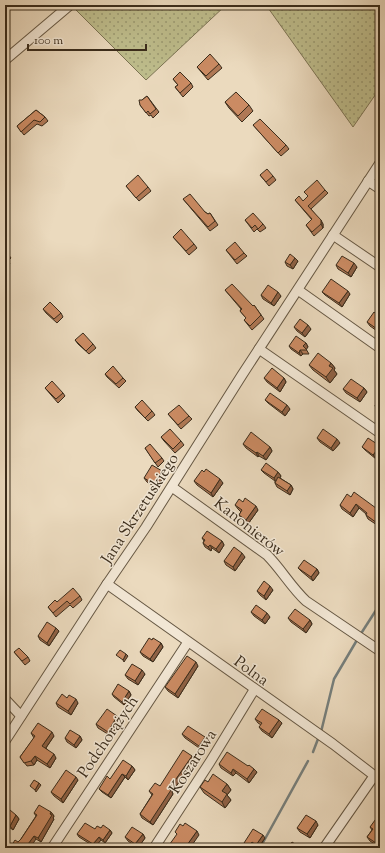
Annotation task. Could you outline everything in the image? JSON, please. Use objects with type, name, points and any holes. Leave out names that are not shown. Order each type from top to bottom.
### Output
[{"type":"street","points":[[5,60],[70,5]]},
{"type":"street","name":"Jana Skrzetuskiego","points":[[5,741],[172,487],[259,349],[380,163]]},
{"type":"street","points":[[368,181],[380,189]]},
{"type":"street","points":[[333,235],[380,267]]},
{"type":"street","points":[[298,290],[380,348]]},
{"type":"street","points":[[259,349],[380,433]]},
{"type":"street","name":"Kanonierów","points":[[172,487],[267,554],[280,568],[296,592],[306,601],[380,651]]},
{"type":"street","name":"Polna","points":[[107,584],[254,690],[333,744],[377,778]]},
{"type":"street","name":"Podchorążych","points":[[52,848],[188,642]]},
{"type":"street","name":"Koszarowa","points":[[154,848],[210,762],[254,690]]},
{"type":"street","points":[[5,699],[21,716]]},
{"type":"street","points":[[324,848],[377,778]]},
{"type":"shaded area","points":[[71,5],[226,5],[146,80]]},
{"type":"shaded area","points":[[266,5],[380,5],[380,88],[353,127]]},
{"type":"building","points":[[210,54],[219,64],[206,76],[197,67]]},
{"type":"building","points":[[180,72],[191,83],[180,93],[175,87],[178,85],[173,79]]},
{"type":"building","points":[[236,92],[249,105],[238,116],[225,102]]},
{"type":"building","points":[[147,96],[156,109],[150,114],[148,111],[146,113],[140,105],[139,100],[142,100]]},
{"type":"building","points":[[36,110],[45,117],[40,122],[34,120],[21,132],[17,126]]},
{"type":"building","points":[[260,119],[286,145],[278,153],[253,125]]},
{"type":"building","points":[[267,169],[273,176],[266,182],[260,175]]},
{"type":"building","points":[[138,175],[148,187],[136,198],[126,186]]},
{"type":"building","points":[[317,180],[325,190],[308,206],[321,220],[321,224],[312,232],[306,225],[312,219],[295,200],[299,196],[303,201],[308,196],[304,192]]},
{"type":"building","points":[[190,194],[205,212],[208,214],[210,213],[215,221],[208,227],[183,199]]},
{"type":"building","points":[[253,213],[263,224],[258,229],[255,225],[252,228],[245,220]]},
{"type":"building","points":[[181,229],[194,244],[186,251],[173,237]]},
{"type":"building","points":[[235,242],[244,253],[235,260],[226,250]]},
{"type":"building","points":[[5,250],[9,254],[5,257]]},
{"type":"building","points":[[290,254],[295,258],[290,265],[285,262]]},
{"type":"building","points":[[342,256],[354,263],[348,273],[336,265]]},
{"type":"building","points":[[331,279],[348,291],[339,303],[322,292]]},
{"type":"building","points":[[232,284],[253,306],[254,305],[261,315],[250,326],[244,320],[246,318],[240,311],[242,309],[225,290]]},
{"type":"building","points":[[268,285],[278,292],[271,303],[261,295]]},
{"type":"building","points":[[50,302],[61,313],[54,319],[43,309]]},
{"type":"building","points":[[374,312],[380,317],[380,331],[367,322]]},
{"type":"building","points":[[300,319],[308,325],[302,333],[294,327]]},
{"type":"building","points":[[83,333],[93,344],[86,351],[75,340]]},
{"type":"building","points":[[296,336],[306,343],[303,346],[307,350],[300,350],[299,353],[289,346]]},
{"type":"building","points":[[318,353],[331,363],[329,366],[333,368],[326,377],[309,365]]},
{"type":"building","points":[[113,366],[123,378],[116,384],[105,374]]},
{"type":"building","points":[[272,368],[284,378],[277,388],[264,378]]},
{"type":"building","points":[[351,379],[364,388],[357,398],[343,389]]},
{"type":"building","points":[[52,381],[63,393],[56,399],[45,388]]},
{"type":"building","points":[[270,393],[287,405],[282,412],[265,400]]},
{"type":"building","points":[[378,399],[380,399],[380,410],[375,406]]},
{"type":"building","points":[[142,400],[152,411],[145,418],[135,407]]},
{"type":"building","points":[[179,405],[189,416],[178,425],[168,414]]},
{"type":"building","points":[[380,410],[380,418],[376,416]]},
{"type":"building","points":[[170,429],[181,441],[173,449],[161,437]]},
{"type":"building","points":[[323,429],[337,439],[331,448],[317,438]]},
{"type":"building","points":[[251,432],[270,447],[263,456],[243,444]]},
{"type":"building","points":[[368,438],[380,446],[373,455],[362,447]]},
{"type":"building","points":[[150,444],[162,458],[155,463],[145,448]]},
{"type":"building","points":[[266,463],[278,472],[274,478],[261,470]]},
{"type":"building","points":[[152,465],[162,471],[154,484],[144,478]]},
{"type":"building","points":[[206,469],[220,479],[211,493],[194,481],[202,470],[204,472]]},
{"type":"building","points":[[278,477],[291,485],[287,491],[275,483]]},
{"type":"building","points":[[354,492],[380,511],[380,518],[377,523],[366,515],[367,513],[356,504],[350,513],[340,505],[347,494],[351,497]]},
{"type":"building","points":[[245,498],[256,506],[246,520],[239,515],[242,510],[235,505],[239,499],[243,502]]},
{"type":"building","points":[[207,531],[222,541],[216,549],[210,545],[208,547],[203,543],[205,540],[202,538]]},
{"type":"building","points":[[234,547],[242,553],[233,567],[224,561]]},
{"type":"building","points":[[304,560],[317,569],[311,577],[298,568]]},
{"type":"building","points":[[264,581],[270,586],[264,596],[257,591]]},
{"type":"building","points":[[73,588],[80,596],[70,604],[67,601],[53,613],[48,607],[55,600],[57,602]]},
{"type":"building","points":[[256,605],[267,613],[262,620],[251,612]]},
{"type":"building","points":[[295,609],[310,620],[303,629],[288,618]]},
{"type":"building","points":[[47,622],[56,628],[47,643],[38,636]]},
{"type":"building","points":[[149,638],[152,640],[153,638],[161,643],[150,659],[140,652]]},
{"type":"building","points":[[19,648],[28,657],[22,661],[14,652]]},
{"type":"building","points":[[120,650],[126,654],[123,660],[116,655]]},
{"type":"building","points":[[187,656],[196,662],[175,694],[165,687]]},
{"type":"building","points":[[132,664],[142,670],[135,681],[125,675]]},
{"type":"building","points":[[118,684],[129,691],[122,702],[112,694]]},
{"type":"building","points":[[62,694],[67,698],[69,695],[76,699],[68,711],[56,703]]},
{"type":"building","points":[[107,709],[117,716],[108,732],[96,724]]},
{"type":"building","points":[[262,709],[279,720],[269,734],[259,727],[262,723],[255,719]]},
{"type":"building","points":[[38,723],[52,732],[42,746],[54,754],[47,764],[35,756],[31,761],[24,763],[20,757],[35,736],[31,733]]},
{"type":"building","points":[[188,726],[205,737],[199,746],[182,734]]},
{"type":"building","points":[[70,730],[80,736],[74,745],[65,738]]},
{"type":"building","points":[[183,750],[192,756],[169,789],[171,790],[150,822],[140,814],[153,794],[149,791],[155,783],[160,786]]},
{"type":"building","points":[[227,752],[254,769],[247,779],[233,769],[231,773],[219,764]]},
{"type":"building","points":[[123,760],[132,766],[126,776],[122,774],[108,795],[99,789],[107,776],[110,779]]},
{"type":"building","points":[[66,770],[76,777],[61,799],[51,792]]},
{"type":"building","points":[[213,774],[227,784],[222,791],[227,794],[222,802],[200,787],[205,780],[208,782]]},
{"type":"building","points":[[34,780],[39,783],[35,790],[30,786]]},
{"type":"building","points":[[39,805],[51,812],[50,814],[52,815],[38,838],[34,836],[25,848],[10,848],[15,840],[18,842],[21,839],[37,815],[34,813]]},
{"type":"building","points":[[10,810],[16,815],[10,826],[5,822],[5,817]]},
{"type":"building","points":[[306,815],[316,821],[307,834],[297,828]]},
{"type":"building","points":[[378,816],[380,817],[380,838],[376,843],[367,837],[373,829],[370,827]]},
{"type":"building","points":[[85,823],[95,829],[97,826],[101,828],[103,825],[110,830],[103,840],[99,837],[93,844],[77,834]]},
{"type":"building","points":[[185,823],[197,831],[187,845],[184,844],[181,848],[167,848],[177,834],[175,832],[180,824],[183,826]]},
{"type":"building","points":[[132,827],[143,834],[135,844],[125,837]]},
{"type":"building","points":[[253,829],[263,835],[256,845],[252,842],[249,846],[244,843]]},
{"type":"building","points":[[292,842],[301,848],[288,848]]},
{"type":"waterway","points":[[362,632],[380,604]]},
{"type":"waterway","points":[[321,732],[334,679],[357,640]]},
{"type":"waterway","points":[[313,752],[318,739]]},
{"type":"waterway","points":[[260,848],[308,761]]}]
